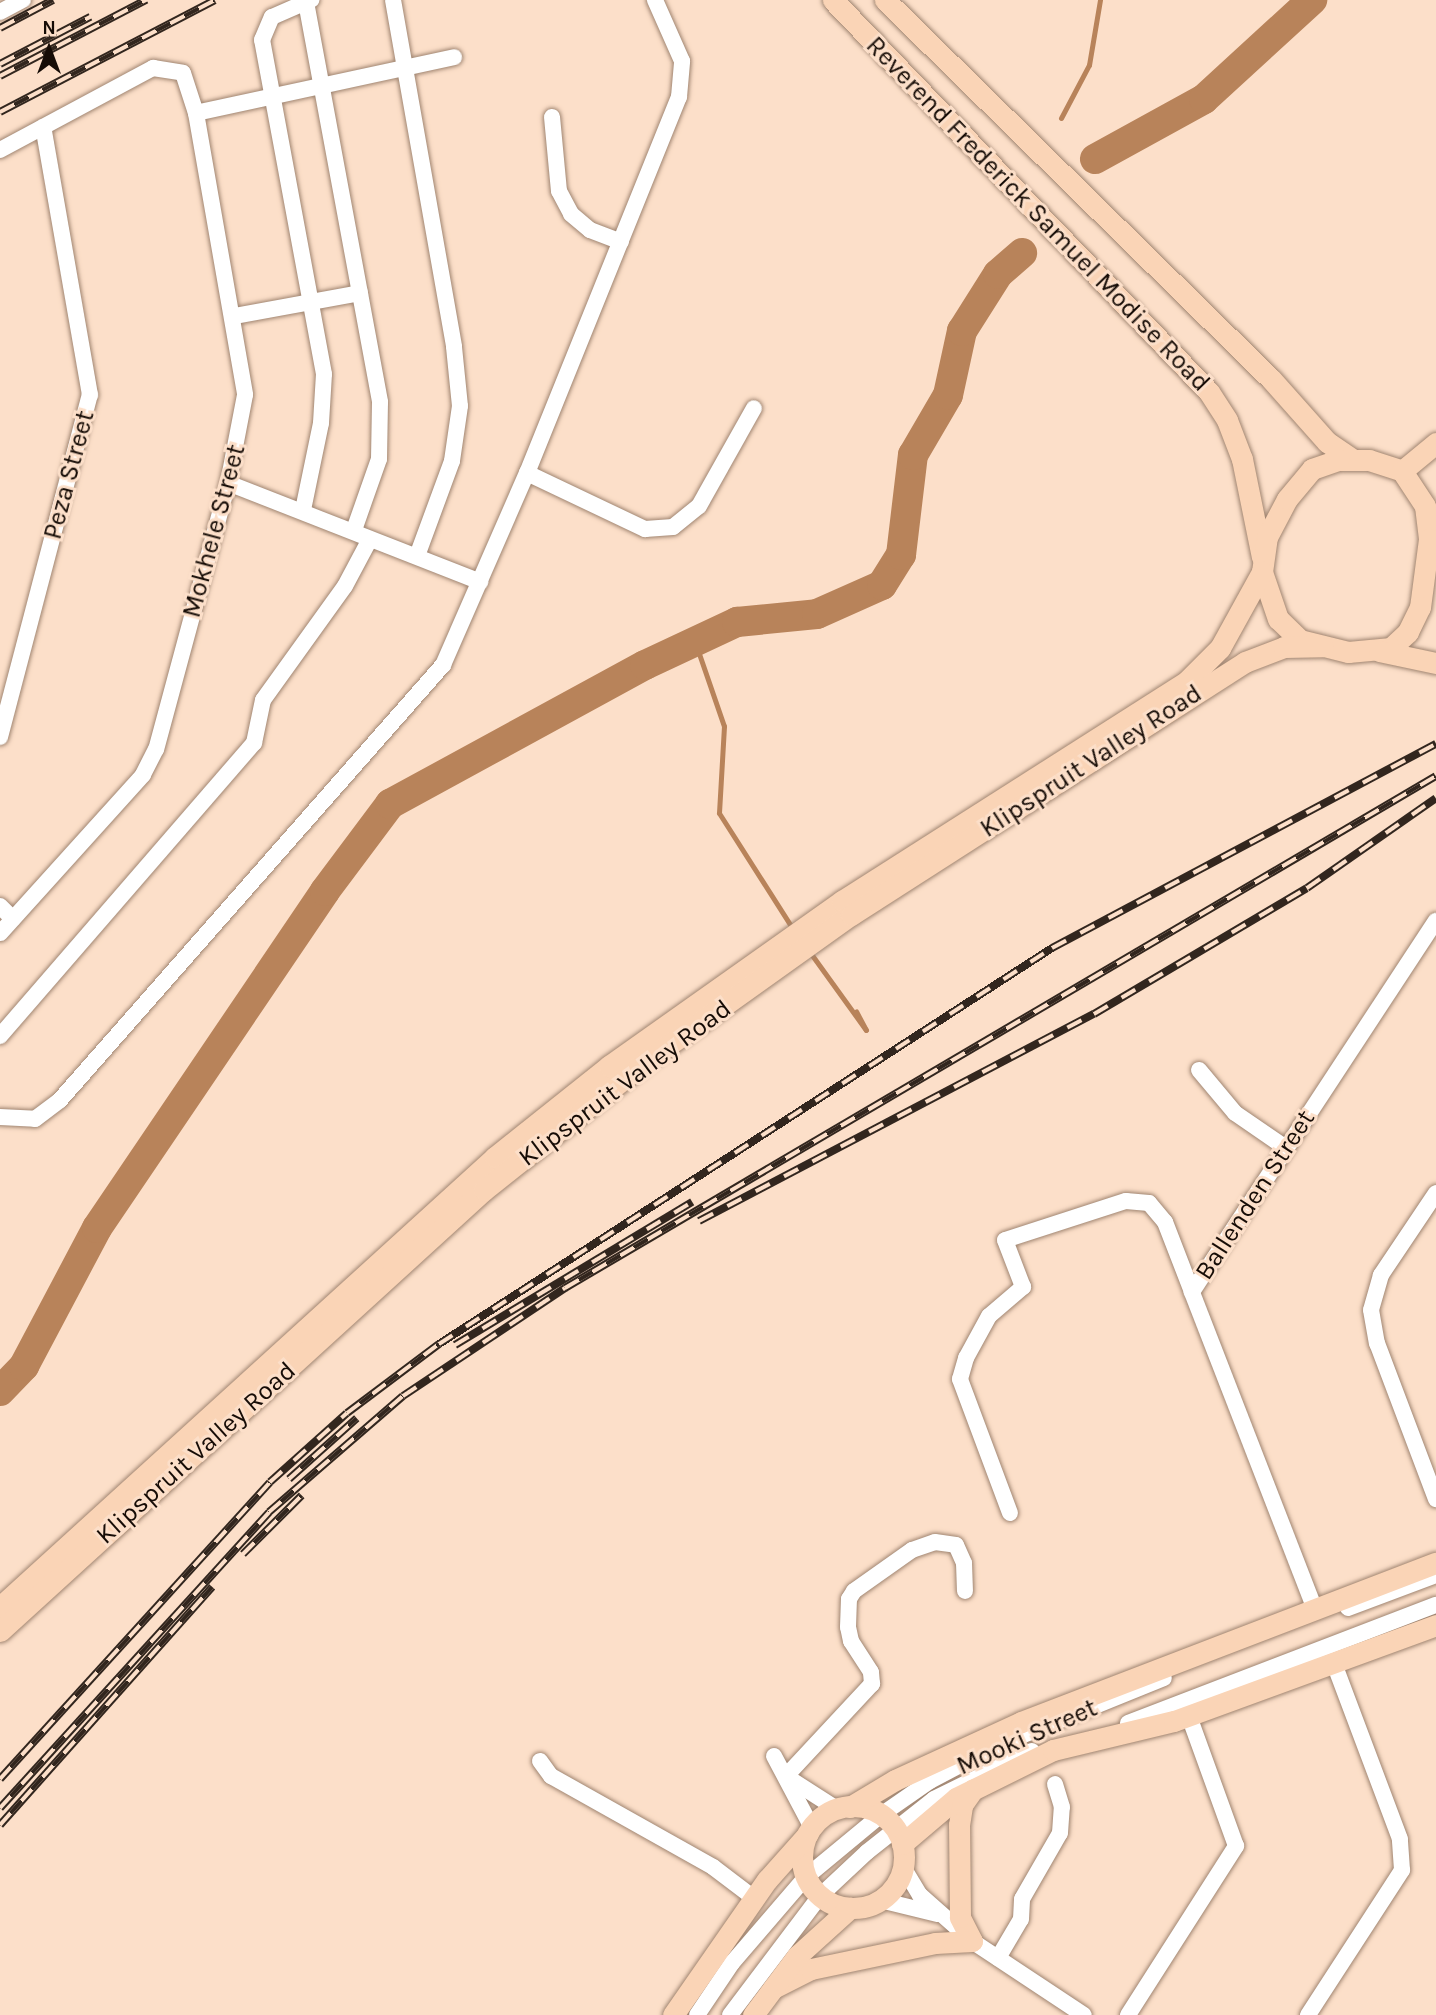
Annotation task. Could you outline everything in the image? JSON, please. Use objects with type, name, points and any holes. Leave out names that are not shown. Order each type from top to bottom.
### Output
[{"type":"main road","name":"Reverend Frederick Samuel Modise Road","points":[[833,0],[1153,330],[1209,392],[1227,420],[1248,480],[1262,565]]},
{"type":"main road","name":"Reverend Frederick Samuel Modise Road","points":[[885,0],[1032,149],[1184,293],[1327,442],[1354,460]]},
{"type":"main road","points":[[1402,471],[1436,443]]},
{"type":"main road","points":[[1354,460],[1381,462],[1402,471],[1418,491],[1433,532],[1420,607],[1412,626],[1391,648],[1348,652],[1300,640],[1284,628],[1262,565],[1275,519],[1312,469],[1329,461],[1354,460]]},
{"type":"main road","name":"Klipspruit Valley Road","points":[[0,1607],[495,1157],[609,1066],[761,968],[846,908],[1187,681],[1220,648],[1262,565]]},
{"type":"main road","name":"Klipspruit Valley Road","points":[[846,908],[1245,662],[1284,647],[1323,646]]},
{"type":"main road","points":[[1377,650],[1436,663]]},
{"type":"main road","name":"Klipspruit Valley Road","points":[[0,1631],[484,1190],[761,968]]},
{"type":"main road","name":"Mooki Street","points":[[809,1830],[895,1780],[1021,1722],[1314,1607],[1436,1563]]},
{"type":"main road","name":"Mooki Street","points":[[892,1829],[936,1811],[975,1787],[1053,1750],[1189,1716],[1436,1625]]},
{"type":"main road","points":[[773,1987],[811,1969],[935,1943],[972,1941],[960,1917],[959,1825],[962,1805],[975,1787]]},
{"type":"main road","points":[[752,2015],[814,1938],[850,1908],[880,1900],[898,1880],[903,1867],[892,1829],[844,1808]]},
{"type":"main road","points":[[673,2015],[754,1898],[809,1830]]},
{"type":"main road","points":[[809,1830],[802,1856],[806,1877],[820,1896],[850,1908]]},
{"type":"street","points":[[0,12],[23,0]]},
{"type":"street","points":[[393,0],[454,347],[460,406],[452,461],[417,556]]},
{"type":"street","points":[[0,1117],[35,1119],[60,1100],[436,675],[527,473],[621,242],[683,79],[678,48],[655,0]]},
{"type":"street","points":[[303,510],[324,402],[311,302],[262,32],[272,17],[309,1],[380,402],[379,459],[354,530]]},
{"type":"street","points":[[196,113],[454,57]]},
{"type":"street","name":"Mokhele Street","points":[[0,933],[150,764],[228,483],[245,403],[235,316],[196,113],[183,73],[153,68],[43,127]]},
{"type":"street","points":[[552,117],[559,191],[571,214],[590,230],[621,242]]},
{"type":"street","points":[[0,150],[43,127]]},
{"type":"street","name":"Peza Street","points":[[0,737],[90,395],[43,127]]},
{"type":"street","points":[[235,316],[360,293]]},
{"type":"street","points":[[527,473],[645,529],[673,527],[708,492],[754,408]]},
{"type":"street","points":[[228,483],[354,530],[370,539],[480,582]]},
{"type":"street","points":[[0,1036],[254,743],[263,700],[345,586],[370,539]]},
{"type":"street","points":[[0,906],[13,919]]},
{"type":"street","name":"Ballenden Street","points":[[1314,1607],[1192,1292],[1436,921]]},
{"type":"street","points":[[1199,1070],[1235,1113],[1286,1148]]},
{"type":"street","points":[[1436,1193],[1381,1275],[1371,1310],[1377,1343],[1436,1499]]},
{"type":"street","points":[[1010,1513],[960,1379],[966,1359],[989,1316],[1023,1287],[1005,1240],[1126,1201],[1149,1203],[1165,1222],[1192,1292]]},
{"type":"street","points":[[789,1777],[872,1684],[848,1627],[849,1599],[854,1591],[912,1550],[935,1542],[956,1545],[964,1563],[965,1591]]},
{"type":"street","name":"Mooki Street","points":[[730,2015],[820,1896],[892,1829],[930,1781],[996,1746],[1436,1575]]},
{"type":"street","name":"Mooki Street","points":[[697,2015],[732,1963],[806,1877],[892,1829],[934,1799],[996,1764],[1141,1719],[1436,1605]]},
{"type":"street","points":[[1308,2015],[1402,1870],[1400,1839],[1334,1663]]},
{"type":"street","points":[[1128,2015],[1236,1846],[1189,1716]]},
{"type":"street","points":[[774,1756],[789,1777],[809,1830]]},
{"type":"street","points":[[540,1761],[551,1776],[713,1867],[754,1898]]},
{"type":"street","points":[[789,1777],[844,1808]]},
{"type":"street","points":[[998,1958],[1021,1919],[1022,1899],[1060,1833],[1062,1807],[1055,1784]]},
{"type":"street","points":[[903,1867],[920,1895],[972,1941],[1084,2015]]},
{"type":"street","points":[[880,1900],[943,1916]]},
{"type":"waterway","points":[[1061,118],[1089,65],[1100,0]]},
{"type":"waterway","points":[[1095,159],[1204,99],[1312,0]]},
{"type":"waterway","points":[[0,1391],[24,1366],[97,1228],[325,891],[390,804],[645,665],[737,622],[817,614],[882,585],[901,555],[913,455],[948,395],[962,331],[998,274],[1022,253]]},
{"type":"waterway","points":[[695,642],[724,726],[719,813],[793,929]]},
{"type":"waterway","points":[[809,951],[866,1030],[856,1011]]},
{"type":"railway","points":[[0,28],[53,0]]},
{"type":"railway","points":[[0,76],[146,0]]},
{"type":"railway","points":[[0,112],[215,0]]},
{"type":"railway","points":[[0,64],[90,17]]},
{"type":"railway","points":[[0,1779],[270,1482],[347,1413],[439,1344],[1052,948],[1436,744]]},
{"type":"railway","points":[[0,1808],[269,1512],[403,1396],[565,1288],[1436,776]]},
{"type":"railway","points":[[699,1221],[1094,1014],[1307,888],[1436,798]]},
{"type":"railway","points":[[455,1345],[692,1202]]},
{"type":"railway","points":[[289,1479],[357,1418]]},
{"type":"railway","points":[[243,1554],[302,1495]]},
{"type":"railway","points":[[0,1825],[212,1587]]}]
